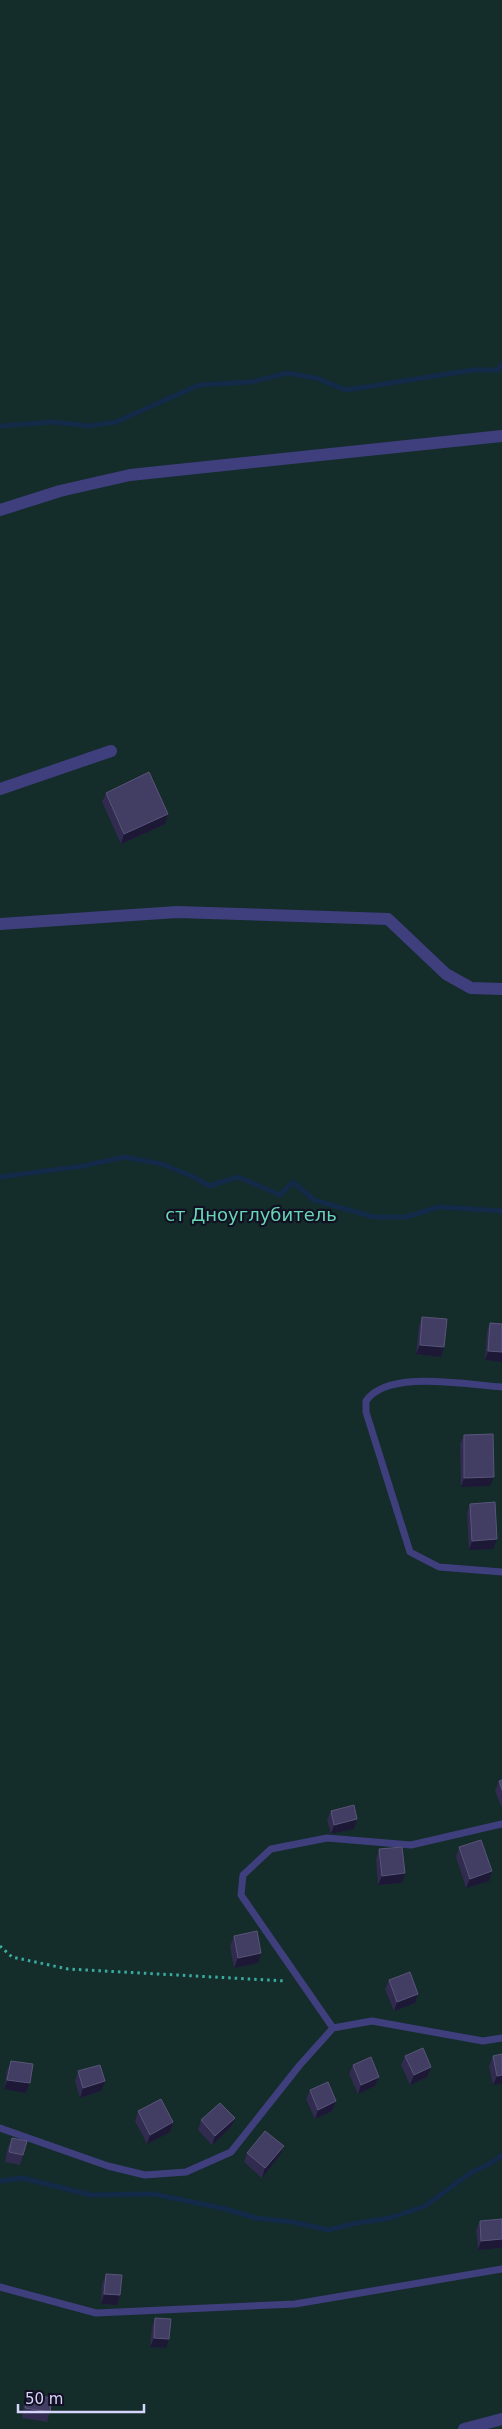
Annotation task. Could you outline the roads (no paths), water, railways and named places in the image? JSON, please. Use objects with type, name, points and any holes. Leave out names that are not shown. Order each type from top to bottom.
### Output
[{"type":"street","points":[[0,510],[60,491],[130,475],[502,436]]},
{"type":"street","points":[[0,789],[111,751]]},
{"type":"street","points":[[0,924],[177,912],[388,919],[446,974],[471,988],[502,989]]},
{"type":"street","points":[[464,2429],[502,2419]]},
{"type":"lane","points":[[502,1387],[404,1381],[381,1386],[370,1394],[366,1401],[366,1412],[410,1552],[439,1567],[502,1572]]},
{"type":"lane","points":[[333,2028],[241,1895],[243,1875],[271,1849],[327,1838],[411,1845],[502,1824]]},
{"type":"lane","points":[[0,2128],[108,2166],[145,2175],[186,2172],[231,2152],[299,2066],[333,2028],[372,2021],[483,2041],[502,2038]]},
{"type":"lane","points":[[0,2287],[96,2313],[295,2304],[502,2269]]},
{"type":"waterway","points":[[0,426],[54,422],[89,426],[116,422],[199,385],[251,382],[287,373],[316,378],[346,390],[473,370],[498,370],[502,365]]},
{"type":"waterway","points":[[0,1177],[83,1166],[124,1157],[162,1164],[194,1177],[209,1186],[238,1177],[280,1195],[293,1182],[314,1200],[374,1217],[406,1217],[439,1207],[502,1211]]},
{"type":"waterway","points":[[0,2181],[22,2178],[91,2195],[154,2194],[226,2209],[256,2218],[292,2222],[329,2230],[390,2218],[425,2206],[472,2172],[486,2166],[502,2155]]},
{"type":"park label","name":"ст Дноуглубитель","points":[[251,1214]]}]
